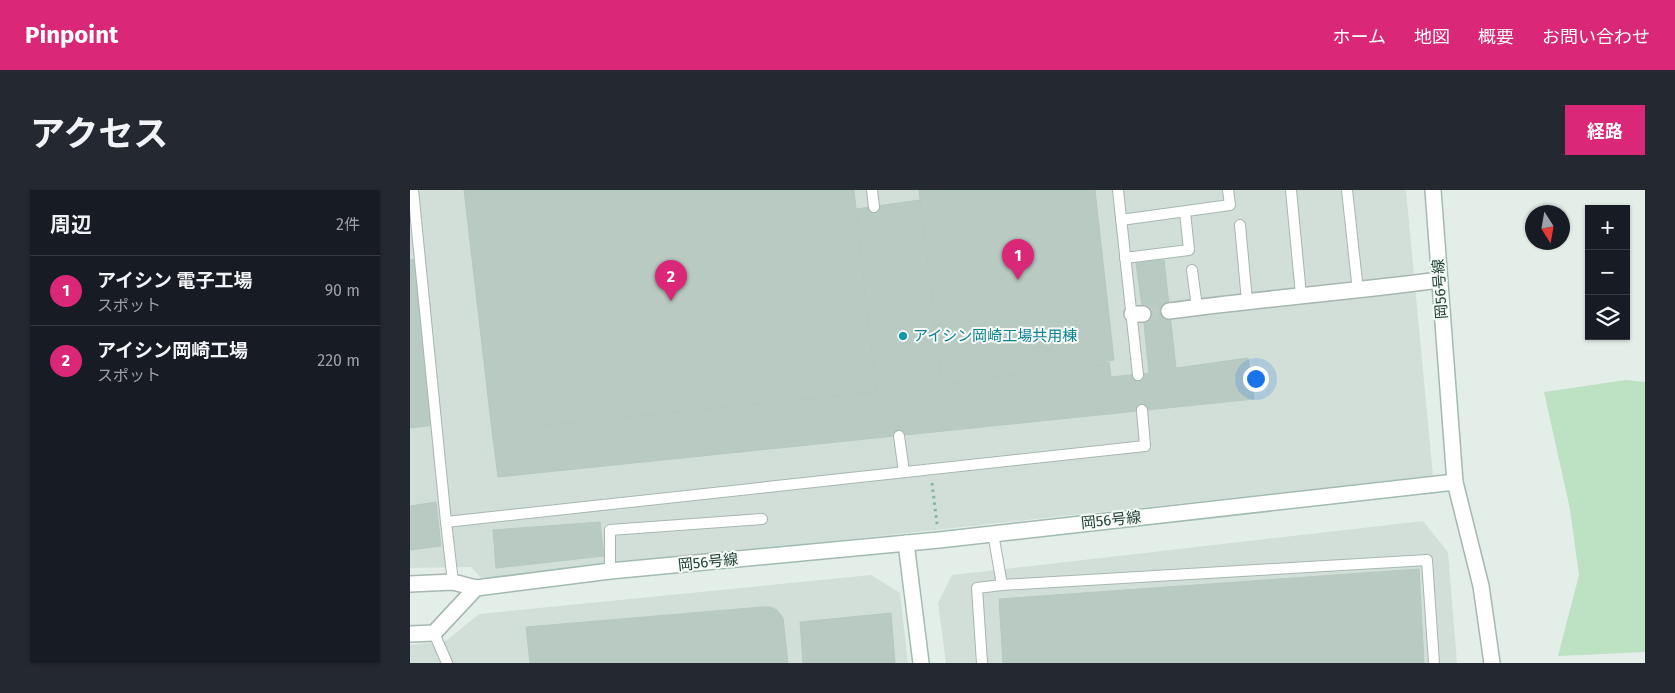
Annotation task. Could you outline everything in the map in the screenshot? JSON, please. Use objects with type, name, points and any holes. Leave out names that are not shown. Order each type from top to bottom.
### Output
[{"type":"street","name":"岡56号線","points":[[476,588],[610,571],[939,540],[1455,482],[1433,190]]},
{"type":"street","points":[[1169,311],[1300,295],[1358,291],[1439,280]]},
{"type":"street","points":[[1455,482],[1481,586],[1492,663]]},
{"type":"street","points":[[906,543],[921,663]]},
{"type":"street","points":[[410,584],[453,582],[476,588],[434,632],[410,634]]},
{"type":"lane","points":[[413,190],[453,582]]},
{"type":"lane","points":[[872,190],[874,207]]},
{"type":"lane","points":[[1118,190],[1125,258],[1137,314],[1138,374]]},
{"type":"lane","points":[[1121,220],[1230,205],[1228,190]]},
{"type":"lane","points":[[1291,190],[1300,295]]},
{"type":"lane","points":[[1348,190],[1358,291]]},
{"type":"lane","points":[[1125,258],[1189,250],[1185,212]]},
{"type":"lane","points":[[1240,225],[1247,301]]},
{"type":"lane","points":[[1192,270],[1197,307]]},
{"type":"lane","points":[[446,522],[1145,446],[1142,410]]},
{"type":"lane","points":[[899,436],[904,472]]},
{"type":"lane","points":[[610,571],[610,530],[762,519]]},
{"type":"lane","points":[[993,533],[1002,585]]},
{"type":"lane","points":[[982,663],[977,588],[1427,560],[1434,663]]},
{"type":"lane","points":[[434,632],[447,663]]},
{"type":"path","points":[[931,469],[939,540]]},
{"type":"shaded area","points":[[410,190],[1406,190],[1433,476],[482,579],[471,567],[410,568]]},
{"type":"shaded area","points":[[1423,521],[1448,552],[1457,663],[946,663],[938,603],[952,575]]},
{"type":"shaded area","points":[[871,575],[900,593],[908,663],[410,663],[410,645],[446,641],[479,614]]},
{"type":"green space","points":[[1626,380],[1645,382],[1645,652],[1558,656],[1579,575],[1570,509],[1544,392]]},
{"type":"building","points":[[464,190],[854,190],[876,392],[492,431]]},
{"type":"building","points":[[919,190],[1095,190],[1114,360],[942,385]]},
{"type":"building","name":"アイシン岡崎工場共用棟","points":[[920,200],[942,385],[1109,362],[1111,377],[1149,373],[1136,263],[1164,260],[1176,368],[1248,358],[1254,399],[498,477],[492,431],[876,392],[856,209]]},
{"type":"building","points":[[417,259],[436,425],[410,428],[410,260]]},
{"type":"building","points":[[436,502],[441,546],[410,550],[410,506]]},
{"type":"building","points":[[600,522],[604,556],[496,568],[493,530]]},
{"type":"building","points":[[1419,569],[1424,663],[1003,663],[999,599]]},
{"type":"building","points":[[770,607],[777,610],[783,618],[788,663],[530,663],[526,627]]},
{"type":"building","points":[[891,613],[895,663],[803,663],[800,622]]},
{"type":"tunnel","points":[[1143,314],[1169,311]]},
{"type":"place","name":"アイシン 電子工場","points":[[1018,280]]},
{"type":"place","name":"アイシン岡崎工場","points":[[671,301]]},
{"type":"place","name":"アイシン岡崎工場共用棟","points":[[903,336]]}]
